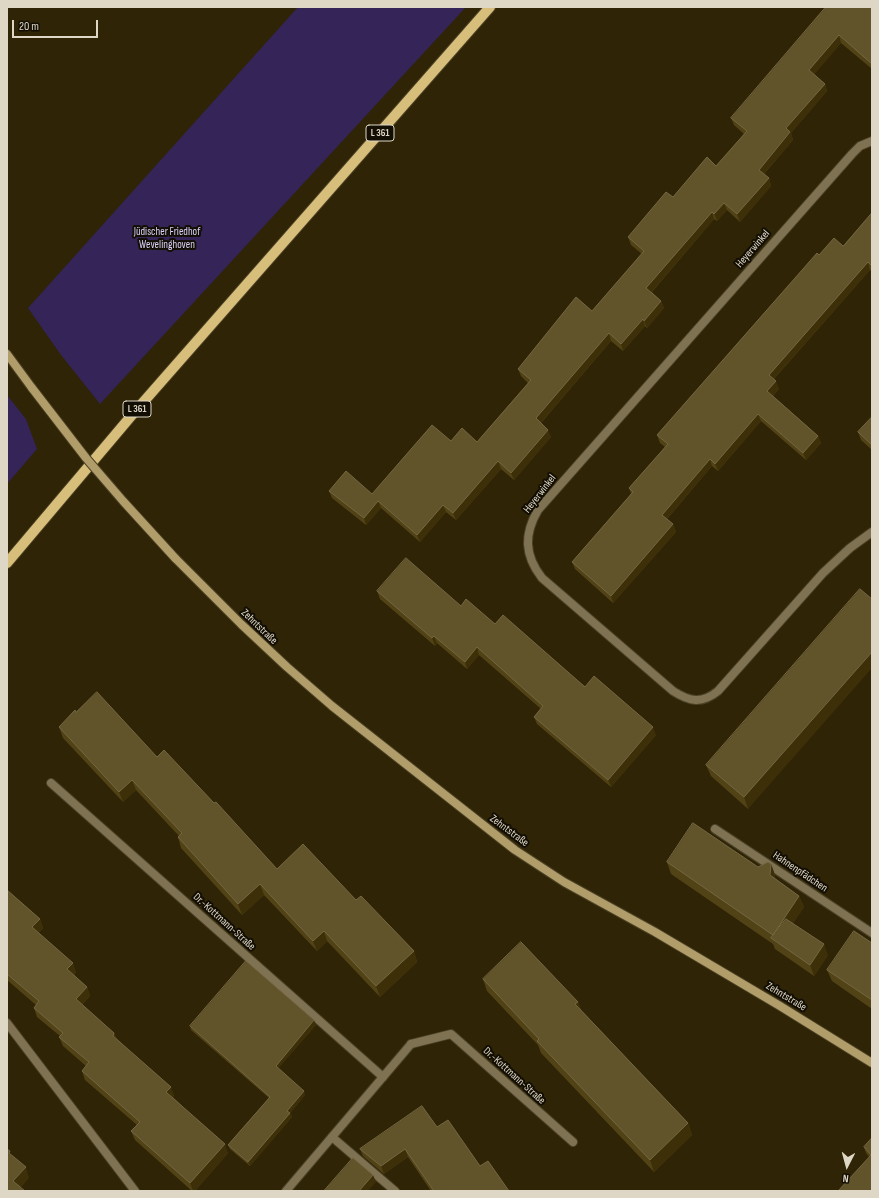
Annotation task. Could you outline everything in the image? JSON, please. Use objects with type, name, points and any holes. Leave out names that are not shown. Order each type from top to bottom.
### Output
[{"type":"main road","name":"L 361","points":[[7,563],[132,414],[490,7]]},
{"type":"main road","name":"Zehntstraße","points":[[7,354],[86,458],[123,501],[176,558],[241,624],[286,667],[332,706],[515,850],[564,882],[655,932],[780,1006],[872,1063]]},
{"type":"street","name":"Heyerwinkel","points":[[872,141],[860,146],[852,154],[538,510],[530,525],[528,541],[532,562],[542,578],[673,691],[681,697],[696,701],[704,700],[718,691],[823,573],[850,548],[872,532]]},
{"type":"street","name":"Dr.-Kottmann-Straße","points":[[51,782],[383,1078]]},
{"type":"street","name":"Hahnenpfädchen","points":[[716,829],[872,933]]},
{"type":"street","points":[[7,1023],[136,1191]]},
{"type":"street","name":"Dr.-Kottmann-Straße","points":[[286,1191],[411,1044],[450,1034],[573,1142]]},
{"type":"street","points":[[332,1137],[395,1191]]},
{"type":"green space","name":"Jüdischer Friedhof Wevelinghoven","points":[[298,7],[466,7],[100,404],[61,355],[28,308]]},
{"type":"green space","points":[[7,395],[26,419],[37,449],[7,484]]},
{"type":"building","points":[[826,7],[872,7],[872,64],[839,35],[809,70],[825,84],[786,128],[790,132],[759,170],[769,178],[737,214],[724,203],[714,214],[712,212],[646,288],[661,301],[621,344],[609,333],[536,418],[548,430],[511,473],[498,461],[453,513],[443,505],[417,535],[378,501],[364,518],[329,491],[346,471],[372,494],[432,425],[451,441],[462,428],[477,442],[531,380],[518,369],[576,297],[592,311],[644,251],[628,237],[666,192],[673,197],[707,157],[716,166],[747,131],[731,118]]},
{"type":"building","points":[[872,213],[872,266],[868,262],[769,375],[776,381],[767,391],[818,436],[803,453],[758,414],[715,464],[710,459],[662,515],[673,524],[611,596],[572,562],[633,492],[629,488],[668,444],[657,435],[817,253],[819,255],[834,238],[843,246]]},
{"type":"building","points":[[872,417],[872,445],[858,432]]},
{"type":"building","points":[[406,558],[461,606],[466,599],[495,624],[503,615],[585,687],[594,676],[653,727],[608,780],[534,717],[543,706],[477,647],[465,662],[434,636],[432,638],[377,591]]},
{"type":"building","points":[[860,589],[872,599],[872,652],[744,797],[706,765]]},
{"type":"building","points":[[97,692],[157,757],[164,750],[214,803],[216,802],[277,869],[303,844],[356,900],[361,896],[414,951],[376,986],[324,931],[313,941],[260,884],[238,904],[178,837],[182,833],[132,780],[119,792],[59,727],[75,710],[76,712]]},
{"type":"building","points":[[693,823],[758,867],[768,862],[771,864],[770,875],[799,896],[773,935],[667,862]]},
{"type":"building","points":[[7,890],[40,919],[32,927],[73,963],[67,969],[87,987],[76,999],[114,1033],[113,1036],[171,1087],[166,1092],[225,1144],[190,1183],[131,1131],[140,1122],[82,1071],[89,1062],[59,1037],[63,1033],[34,1008],[39,1001],[7,974]]},
{"type":"building","points":[[786,919],[824,944],[810,965],[771,938]]},
{"type":"building","points":[[854,931],[872,943],[872,1000],[827,970]]},
{"type":"building","points":[[521,942],[578,1002],[575,1004],[688,1123],[650,1160],[537,1041],[539,1039],[483,979]]},
{"type":"building","points":[[246,961],[314,1020],[276,1066],[304,1091],[287,1111],[290,1113],[248,1162],[228,1145],[270,1097],[190,1026]]},
{"type":"building","points":[[422,1106],[437,1127],[448,1120],[480,1166],[488,1161],[509,1191],[434,1191],[405,1149],[381,1166],[360,1149]]},
{"type":"building","points":[[872,1138],[872,1191],[838,1191],[871,1155],[864,1147]]},
{"type":"building","points":[[7,1149],[10,1151],[9,1153],[26,1167],[13,1181],[25,1191],[7,1191]]},
{"type":"building","points":[[353,1158],[373,1175],[359,1191],[324,1191]]}]
